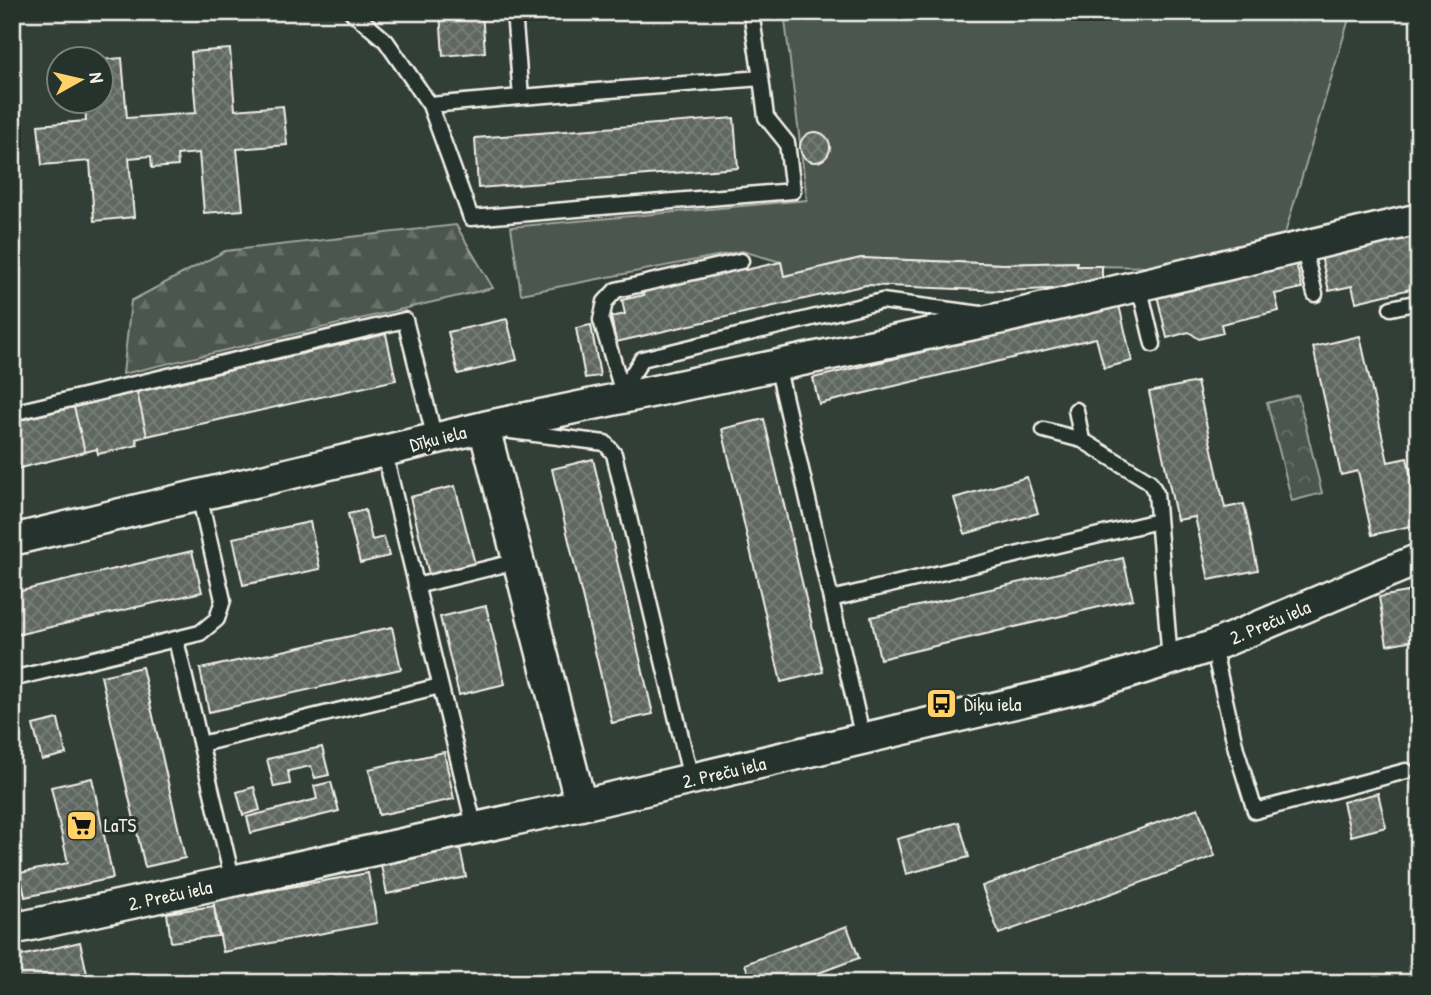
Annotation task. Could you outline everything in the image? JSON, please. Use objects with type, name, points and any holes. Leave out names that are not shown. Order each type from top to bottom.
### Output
[{"type":"street","points":[[484,427],[619,394],[777,365],[1007,317],[1419,219]]},
{"type":"street","name":"Dīķu iela","points":[[12,540],[484,427],[581,805]]},
{"type":"street","name":"2. Preču iela","points":[[15,920],[233,882],[581,805],[1087,686],[1213,646],[1419,559]]},
{"type":"lane","points":[[352,12],[386,41],[430,104],[471,218],[793,191],[787,143],[766,117],[751,12]]},
{"type":"lane","points":[[513,12],[521,97]]},
{"type":"lane","points":[[430,104],[761,78]]},
{"type":"lane","points":[[1303,246],[1315,294]]},
{"type":"lane","points":[[619,394],[601,320],[605,302],[616,290],[741,261]]},
{"type":"lane","points":[[1139,285],[1153,344]]},
{"type":"lane","points":[[619,394],[642,359],[882,301],[1007,317]]},
{"type":"lane","points":[[1391,308],[1419,302]]},
{"type":"lane","points":[[12,414],[405,320],[435,439]]},
{"type":"lane","points":[[777,365],[863,739]]},
{"type":"lane","points":[[1076,410],[1082,440]]},
{"type":"lane","points":[[484,427],[605,443],[614,454],[691,779]]},
{"type":"lane","points":[[1044,430],[1082,440],[1149,481],[1156,493],[1170,660]]},
{"type":"lane","points":[[384,451],[475,829]]},
{"type":"lane","points":[[12,679],[200,633],[217,619],[223,600],[199,495]]},
{"type":"lane","points":[[831,599],[1158,521]]},
{"type":"lane","points":[[416,586],[518,561]]},
{"type":"lane","points":[[176,640],[233,882]]},
{"type":"lane","points":[[1213,646],[1236,749],[1255,811],[1406,771]]},
{"type":"lane","points":[[201,744],[440,686]]},
{"type":"green space","points":[[784,12],[1351,12],[1283,240],[1168,267],[1077,266],[1076,262],[1003,264],[861,258],[784,276],[781,262],[742,251],[521,294],[511,227],[807,200]]},
{"type":"green space","points":[[456,225],[493,288],[123,374],[131,301],[225,251]]},
{"type":"green space","points":[[1298,395],[1322,493],[1292,501],[1267,403]]},
{"type":"building","points":[[440,12],[482,12],[485,52],[443,56]]},
{"type":"building","points":[[230,49],[235,110],[283,106],[287,145],[237,149],[243,210],[204,213],[199,153],[177,155],[178,166],[152,168],[151,156],[129,158],[134,217],[94,221],[90,161],[42,165],[38,125],[86,121],[86,116],[116,116],[116,59],[122,58],[127,118],[196,113],[191,52]]},
{"type":"building","points":[[734,118],[738,168],[478,188],[475,138]]},
{"type":"building","points":[[815,132],[826,136],[830,147],[826,158],[815,162],[804,158],[800,147],[804,136]]},
{"type":"building","points":[[1419,233],[1419,287],[1356,302],[1352,286],[1329,291],[1321,256]]},
{"type":"building","points":[[861,258],[1003,264],[1077,262],[1077,266],[1102,266],[1102,282],[1077,283],[1077,288],[1003,291],[866,285],[616,342],[611,317],[625,314],[622,300],[644,295],[643,291],[744,267],[745,270],[781,262],[784,276]]},
{"type":"building","points":[[1296,263],[1302,288],[1275,294],[1279,311],[1221,324],[1223,333],[1199,339],[1189,332],[1167,338],[1157,295]]},
{"type":"building","points":[[1119,305],[1132,361],[1104,368],[1096,338],[819,404],[813,378]]},
{"type":"building","points":[[507,319],[517,360],[458,374],[448,332]]},
{"type":"building","points":[[591,325],[600,376],[585,378],[576,328]]},
{"type":"building","points":[[386,334],[396,380],[147,436],[137,392]]},
{"type":"building","points":[[1360,336],[1388,462],[1407,458],[1419,511],[1419,524],[1372,535],[1358,471],[1341,475],[1313,347]]},
{"type":"building","points":[[1197,382],[1225,508],[1244,504],[1258,570],[1209,580],[1195,517],[1177,520],[1149,392]]},
{"type":"building","points":[[137,392],[147,436],[136,439],[138,445],[98,454],[97,449],[85,452],[74,407],[97,402],[96,398]]},
{"type":"building","points":[[74,407],[85,452],[12,470],[12,422]]},
{"type":"building","points":[[764,419],[823,672],[781,682],[722,429]]},
{"type":"building","points":[[593,459],[653,714],[612,723],[552,469]]},
{"type":"building","points":[[1027,477],[1038,513],[965,534],[954,498]]},
{"type":"building","points":[[455,486],[475,564],[429,575],[410,497]]},
{"type":"building","points":[[365,510],[372,540],[384,537],[389,556],[360,563],[348,514]]},
{"type":"building","points":[[310,522],[320,569],[243,585],[233,538]]},
{"type":"building","points":[[192,551],[202,592],[12,636],[12,593]]},
{"type":"building","points":[[1123,558],[1133,599],[880,659],[871,617]]},
{"type":"building","points":[[1419,590],[1419,639],[1387,645],[1379,597]]},
{"type":"building","points":[[486,606],[505,684],[459,695],[440,617]]},
{"type":"building","points":[[392,627],[401,669],[209,712],[200,669]]},
{"type":"building","points":[[142,667],[185,858],[145,867],[101,676]]},
{"type":"building","points":[[58,719],[66,754],[42,760],[33,725]]},
{"type":"building","points":[[322,747],[329,775],[315,778],[311,766],[288,771],[290,784],[274,787],[267,759]]},
{"type":"building","points":[[444,752],[454,799],[379,815],[369,769]]},
{"type":"building","name":"LaTS","points":[[92,778],[113,878],[25,897],[20,873],[68,863],[51,787]]},
{"type":"building","points":[[331,782],[339,811],[251,833],[247,817],[317,799],[314,786]]},
{"type":"building","points":[[254,787],[260,810],[243,815],[237,792]]},
{"type":"building","points":[[1378,793],[1386,827],[1351,836],[1343,802]]},
{"type":"building","points":[[1198,808],[1215,856],[999,934],[982,886]]},
{"type":"building","points":[[959,822],[969,857],[906,874],[897,839]]},
{"type":"building","points":[[460,848],[466,877],[387,894],[381,865]]},
{"type":"building","points":[[368,873],[377,923],[223,952],[213,901]]},
{"type":"building","points":[[214,906],[218,936],[171,942],[167,913]]},
{"type":"building","points":[[847,926],[859,958],[792,983],[752,983],[745,964]]},
{"type":"building","points":[[80,942],[89,983],[12,983],[12,958]]},
{"type":"place","name":"Diķu iela","points":[[941,704]]},
{"type":"place","name":"LaTS","points":[[81,825]]}]
